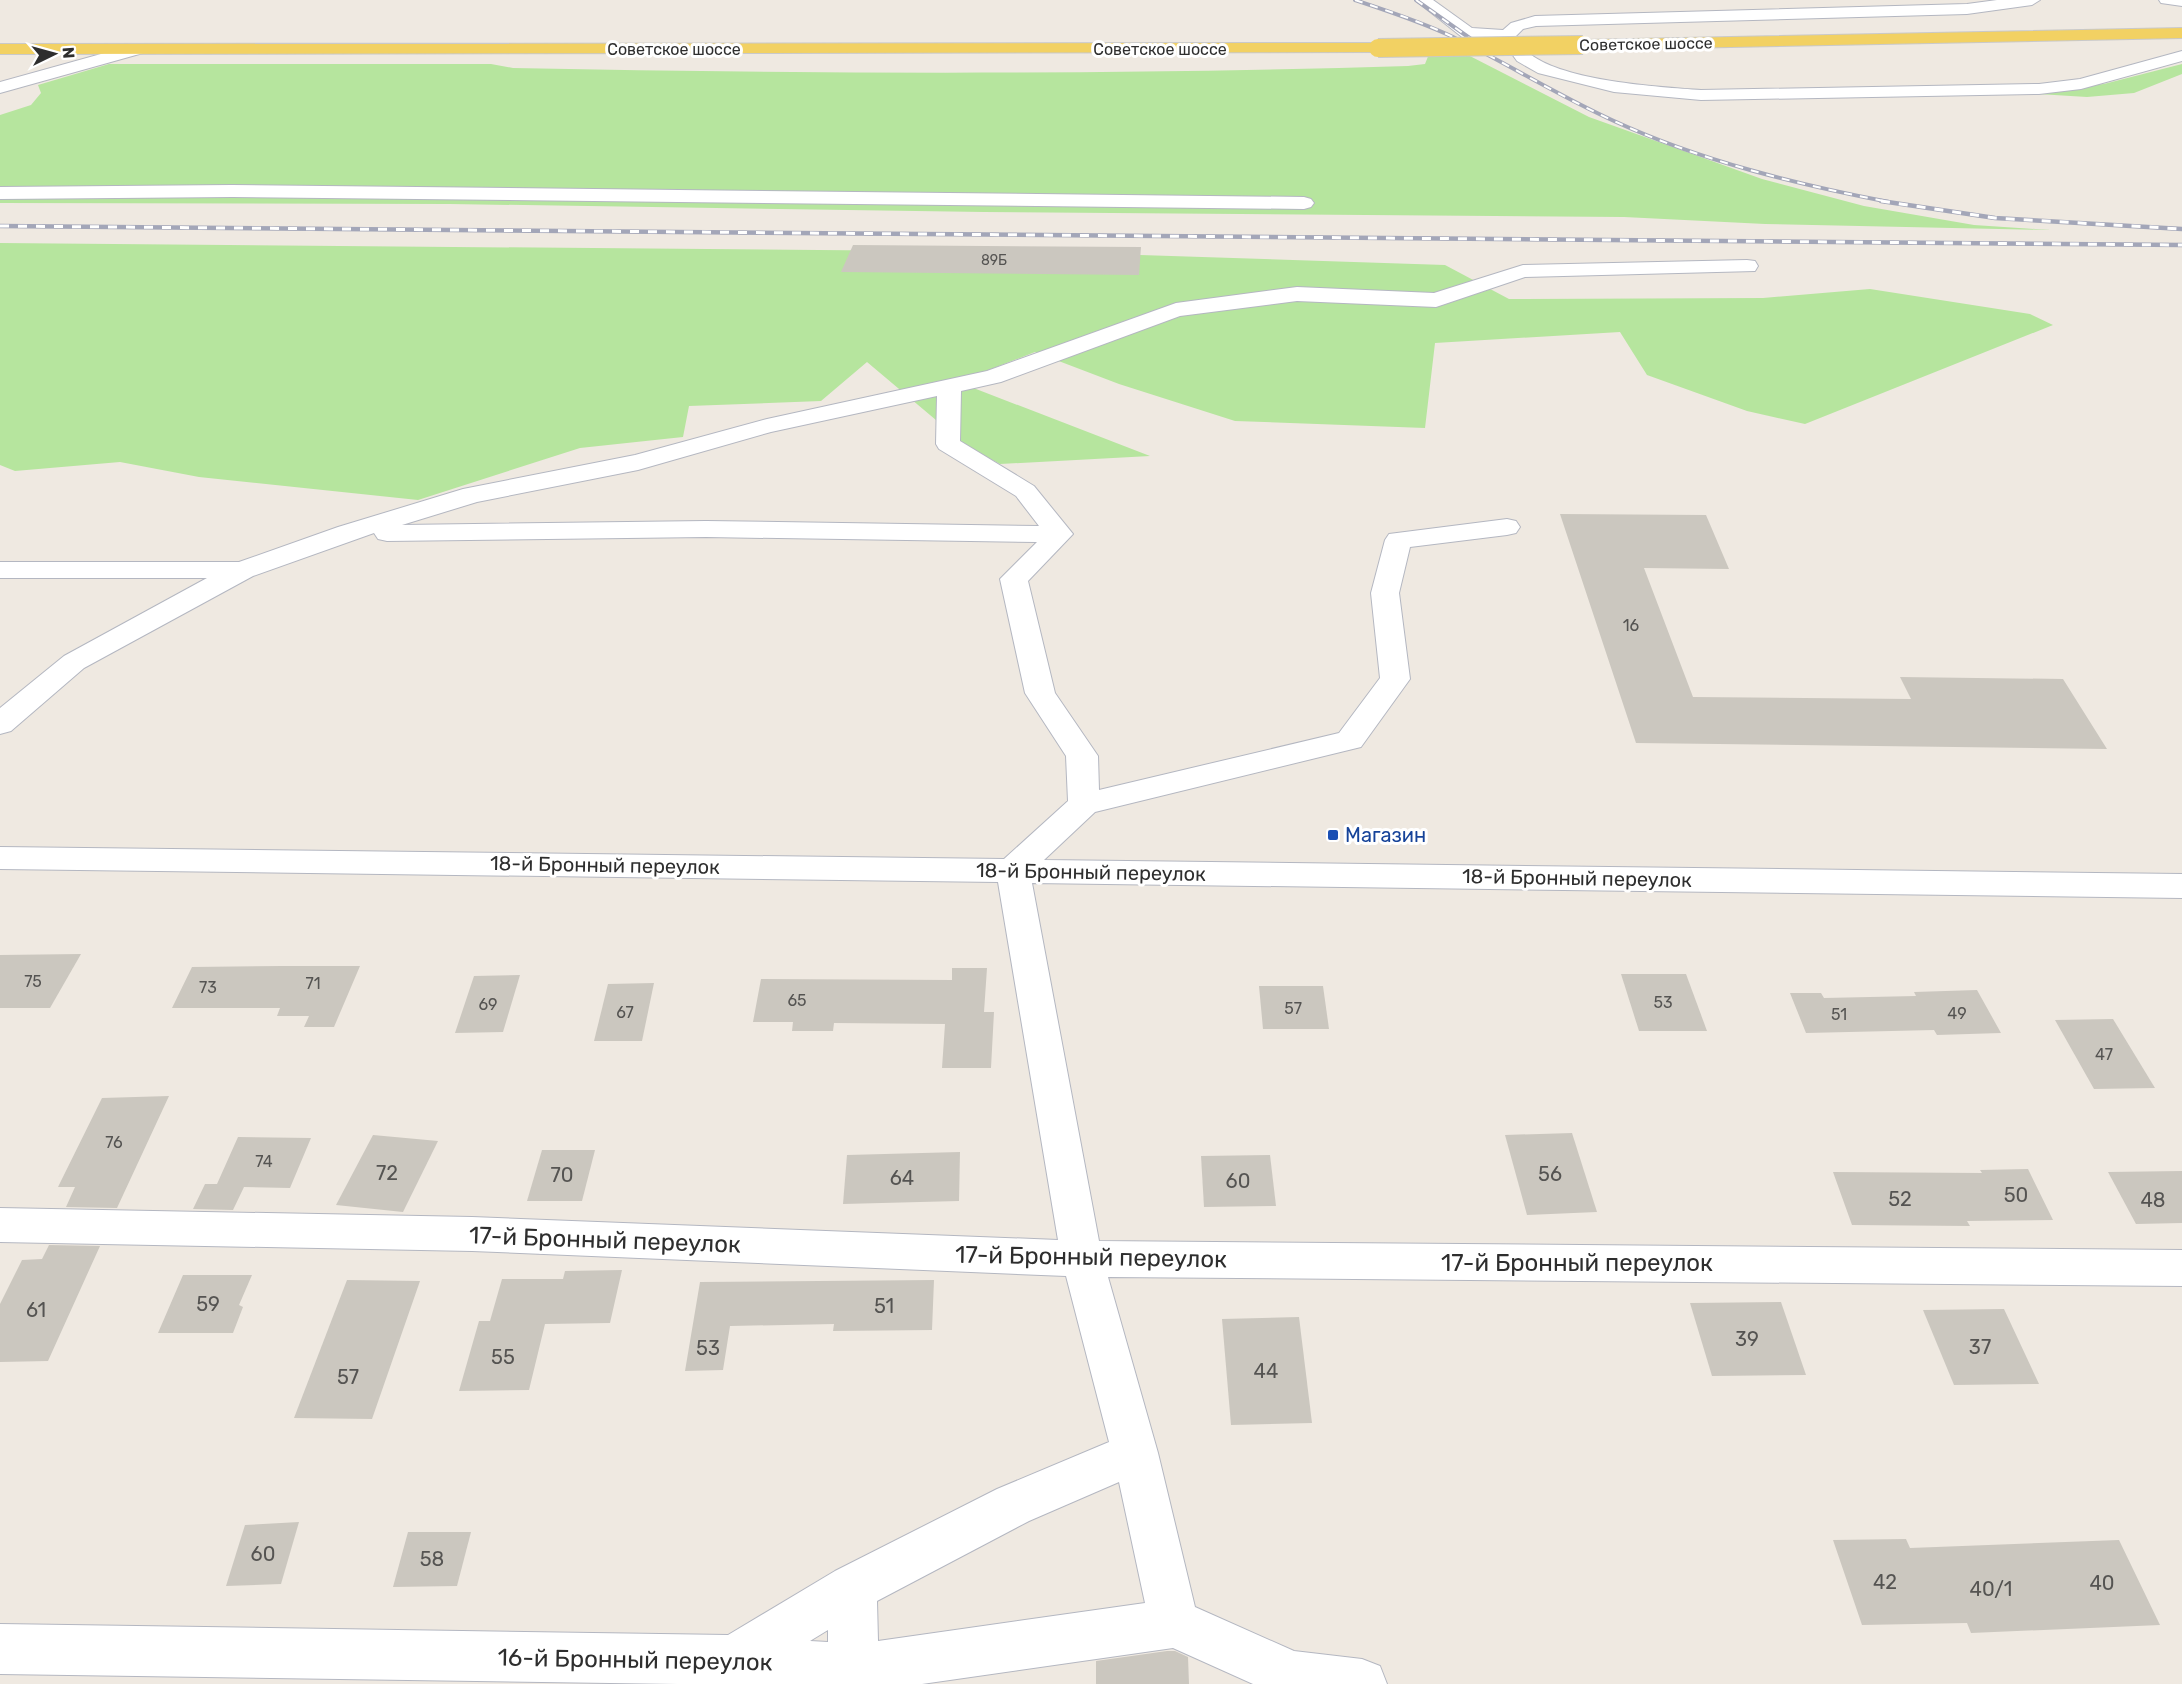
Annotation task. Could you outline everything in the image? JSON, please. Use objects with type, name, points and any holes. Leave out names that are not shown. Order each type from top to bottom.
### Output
[{"type":"main road","name":"Советское шоссе","points":[[0,49],[1378,48],[2182,33]]},
{"type":"street","points":[[1423,0],[1468,33],[1507,35],[1517,26],[1535,21],[1967,9],[2017,4],[2032,0]]},
{"type":"street","points":[[2167,0],[2182,1]]},
{"type":"street","points":[[1507,35],[1523,57],[1544,69],[1614,87],[1701,95],[2039,89],[2081,84],[2182,56]]},
{"type":"street","points":[[0,88],[137,50]]},
{"type":"street","points":[[0,193],[232,191],[1304,203]]},
{"type":"street","points":[[0,724],[74,662],[243,570],[347,533],[472,495],[638,462],[767,426],[993,377],[1176,310],[1297,294],[1436,300],[1523,271],[1747,266]]},
{"type":"street","points":[[949,386],[948,444],[1025,491],[1060,534]]},
{"type":"street","points":[[1362,1684],[1292,1676],[1174,1623],[1135,1453],[1082,1259],[1013,870],[1084,804],[1350,740],[1395,679],[1384,592],[1398,540],[1507,527]]},
{"type":"street","points":[[347,533],[706,529],[1060,534]]},
{"type":"street","points":[[1060,534],[1014,579],[1040,693],[1082,756],[1084,804]]},
{"type":"street","points":[[0,570],[243,570]]},
{"type":"street","name":"18-й Бронный переулок","points":[[0,858],[2182,886]]},
{"type":"street","name":"17-й Бронный переулок","points":[[0,1226],[472,1234],[1082,1259],[2182,1268]]},
{"type":"street","points":[[733,1660],[852,1588],[1013,1505],[1135,1453]]},
{"type":"street","points":[[852,1588],[854,1676]]},
{"type":"street","name":"16-й Бронный переулок","points":[[0,1649],[733,1660],[854,1676],[1174,1623]]},
{"type":"green space","points":[[1464,53],[1589,117],[1762,179],[1864,206],[1974,225],[2051,230],[1765,224],[1624,217],[984,212],[450,204],[0,203],[0,115],[31,105],[41,93],[38,85],[109,64],[491,64],[513,68],[625,70],[1072,72],[1408,66],[1425,64],[1429,54]]},
{"type":"green space","points":[[2182,64],[2182,74],[2134,93],[2087,97],[2038,94],[2036,91],[2104,84]]},
{"type":"green space","points":[[0,243],[1048,252],[1445,265],[1509,299],[1763,298],[1870,289],[2030,314],[2053,325],[1805,424],[1747,411],[1647,375],[1620,332],[1435,343],[1425,428],[1235,421],[1119,384],[1035,352],[958,382],[1150,456],[1000,464],[968,447],[867,362],[821,401],[689,406],[683,437],[580,448],[418,500],[199,477],[120,462],[15,471],[0,465]]},
{"type":"building","points":[[853,245],[1141,247],[1139,275],[841,272]]},
{"type":"building","points":[[1560,514],[1706,515],[1729,569],[1644,568],[1693,697],[1911,699],[1900,677],[2063,679],[2107,749],[1636,743]]},
{"type":"building","points":[[81,954],[50,1008],[0,1008],[0,955]]},
{"type":"building","points":[[360,966],[334,1027],[304,1027],[309,1016],[277,1016],[280,1008],[172,1008],[192,967]]},
{"type":"building","points":[[952,968],[987,968],[984,1012],[994,1012],[991,1068],[942,1068],[945,1024],[834,1023],[833,1031],[792,1031],[793,1022],[753,1022],[761,979],[952,980]]},
{"type":"building","points":[[1621,974],[1686,974],[1707,1031],[1639,1031]]},
{"type":"building","points":[[520,975],[503,1032],[455,1033],[474,976]]},
{"type":"building","points":[[654,983],[642,1041],[594,1041],[608,984]]},
{"type":"building","points":[[1259,986],[1323,986],[1329,1029],[1263,1029]]},
{"type":"building","points":[[1977,990],[2001,1033],[1937,1035],[1934,1030],[1806,1033],[1790,993],[1821,993],[1824,998],[1916,996],[1914,992]]},
{"type":"building","points":[[2113,1019],[2155,1088],[2094,1089],[2055,1020]]},
{"type":"building","points":[[169,1096],[117,1208],[66,1207],[75,1187],[58,1187],[102,1098]]},
{"type":"building","points":[[1572,1133],[1597,1212],[1527,1215],[1505,1135]]},
{"type":"building","points":[[373,1135],[438,1141],[403,1212],[336,1205]]},
{"type":"building","points":[[238,1137],[311,1138],[290,1188],[244,1187],[233,1210],[193,1209],[205,1184],[217,1184]]},
{"type":"building","points":[[542,1150],[595,1150],[582,1201],[527,1201]]},
{"type":"building","points":[[960,1152],[959,1201],[843,1204],[847,1155]]},
{"type":"building","points":[[1270,1155],[1276,1206],[1204,1207],[1201,1156]]},
{"type":"building","points":[[2028,1169],[2053,1220],[1967,1221],[1970,1226],[1852,1225],[1833,1172],[1982,1173],[1980,1170]]},
{"type":"building","points":[[2182,1171],[2182,1223],[2136,1224],[2108,1172]]},
{"type":"building","points":[[49,1245],[100,1246],[48,1361],[0,1362],[0,1304],[22,1260],[42,1259]]},
{"type":"building","points":[[622,1270],[610,1323],[545,1324],[529,1390],[459,1391],[479,1321],[490,1321],[502,1279],[563,1279],[565,1271]]},
{"type":"building","points":[[183,1275],[252,1275],[239,1305],[243,1307],[233,1333],[158,1333]]},
{"type":"building","points":[[347,1280],[420,1281],[372,1419],[294,1418]]},
{"type":"building","points":[[934,1280],[932,1330],[833,1331],[834,1324],[730,1326],[723,1370],[685,1371],[700,1282]]},
{"type":"building","points":[[1781,1302],[1806,1375],[1712,1376],[1690,1303]]},
{"type":"building","points":[[2004,1309],[2039,1384],[1954,1385],[1923,1310]]},
{"type":"building","points":[[1299,1317],[1312,1423],[1231,1425],[1222,1319]]},
{"type":"building","points":[[299,1522],[281,1584],[226,1586],[245,1525]]},
{"type":"building","points":[[408,1532],[471,1532],[457,1586],[393,1587]]},
{"type":"building","points":[[1906,1539],[1910,1548],[2119,1540],[2160,1625],[1971,1633],[1967,1623],[1862,1625],[1833,1540]]},
{"type":"building","points":[[1175,1651],[1188,1657],[1189,1684],[1096,1684],[1096,1661]]},
{"type":"railway","points":[[1355,0],[1441,32],[1614,121],[1681,148],[1749,170],[1889,202]]},
{"type":"railway","points":[[1416,0],[1471,39]]},
{"type":"railway","points":[[1881,201],[1995,218],[2182,229]]},
{"type":"railway","points":[[0,226],[2182,245]]},
{"type":"place","name":"Магазин","points":[[1333,835]]}]
